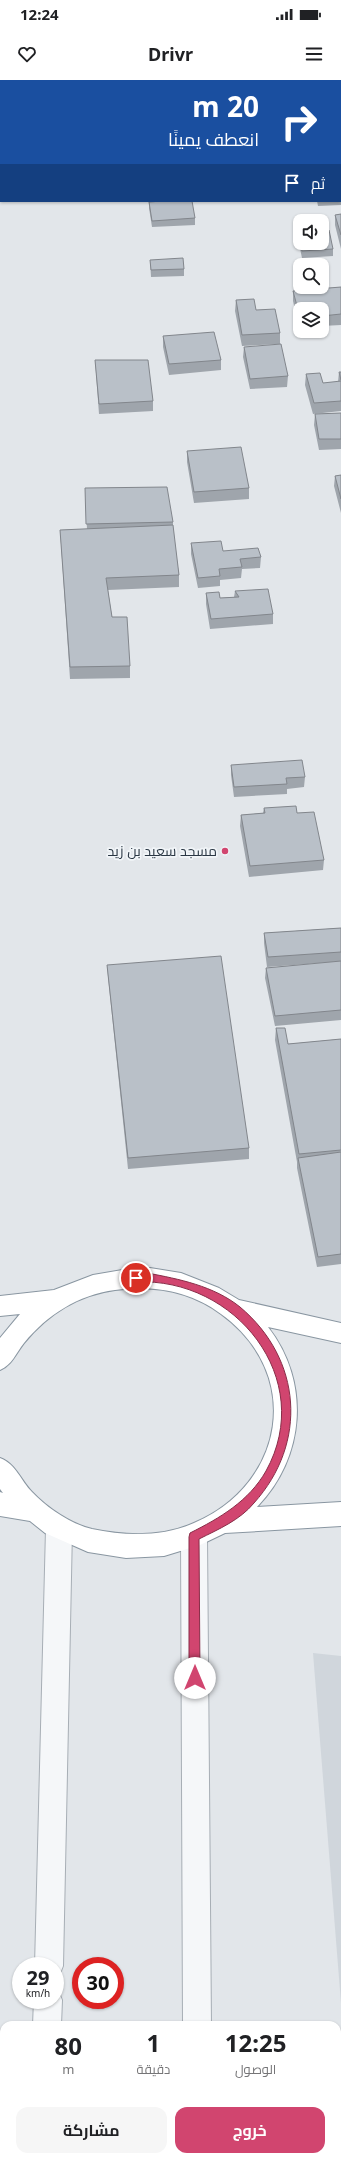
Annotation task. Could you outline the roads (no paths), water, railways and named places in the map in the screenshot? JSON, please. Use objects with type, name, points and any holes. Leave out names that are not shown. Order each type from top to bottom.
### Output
[{"type":"highway","points":[[0,1359],[9,1342],[29,1319],[55,1300],[83,1286],[115,1279],[147,1278],[179,1283],[209,1294],[236,1310],[258,1331],[274,1356],[284,1385],[287,1415],[282,1446],[270,1474],[250,1500],[224,1521],[194,1537],[160,1546],[125,1547],[91,1542],[59,1529],[31,1510],[9,1486],[0,1469]]},
{"type":"highway","points":[[0,1306],[55,1300]]},
{"type":"highway","points":[[236,1310],[341,1333]]},
{"type":"highway","points":[[0,1504],[31,1510]]},
{"type":"highway","points":[[224,1521],[341,1514]]},
{"type":"street","points":[[49,1957],[59,1529]]},
{"type":"street","points":[[194,1537],[197,2021]]},
{"type":"street","points":[[47,2021],[48,2009]]},
{"type":"place","name":"مسجد سعيد بن زيد","points":[[225,851]]}]
